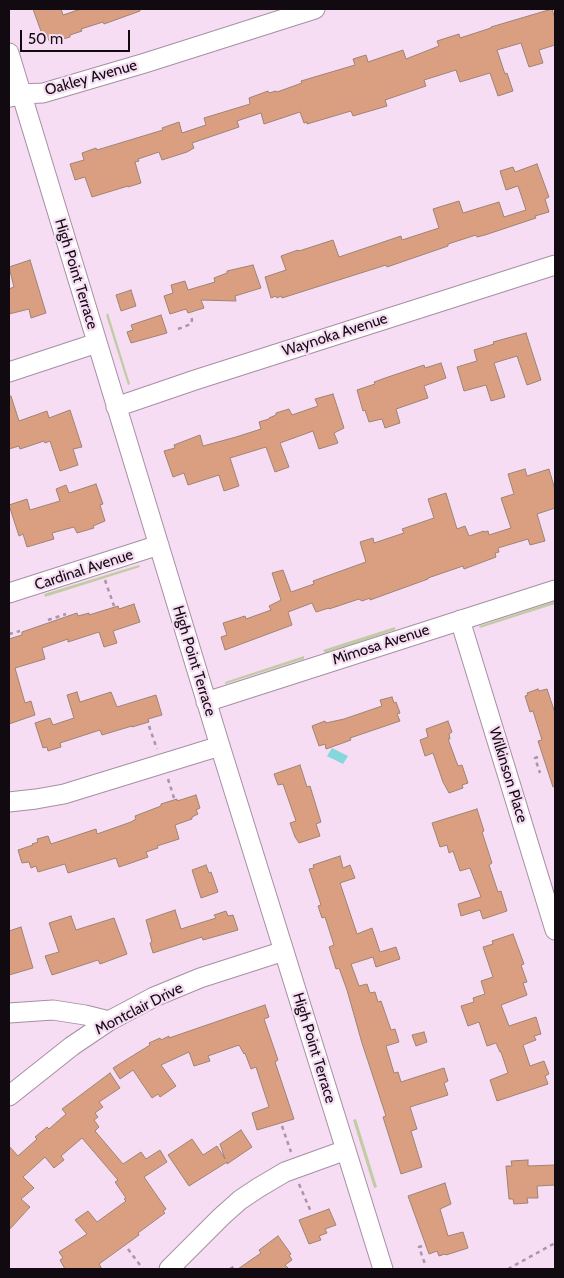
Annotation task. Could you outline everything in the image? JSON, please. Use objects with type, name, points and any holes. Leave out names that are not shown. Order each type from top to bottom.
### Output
[{"type":"street","name":"Oakley Avenue","points":[[15,96],[43,93],[315,9]]},
{"type":"street","name":"High Point Terrace","points":[[9,53],[15,96],[97,343],[206,702],[383,1269]]},
{"type":"street","name":"Waynoka Avenue","points":[[116,407],[555,265]]},
{"type":"street","points":[[9,372],[97,343]]},
{"type":"street","name":"Cardinal Avenue","points":[[9,593],[159,545]]},
{"type":"street","name":"Mimosa Avenue","points":[[206,702],[555,590]]},
{"type":"street","name":"Wilkinson Place","points":[[460,620],[555,930]]},
{"type":"street","points":[[9,802],[64,794],[220,746]]},
{"type":"street","name":"Montclair Drive","points":[[9,1096],[57,1056],[110,1021],[154,997],[192,981],[284,951]]},
{"type":"street","points":[[9,1012],[53,1010],[85,1014],[110,1021]]},
{"type":"street","points":[[169,1269],[221,1217],[252,1192],[285,1172],[346,1150]]},
{"type":"path","points":[[178,329],[191,324],[191,314]]},
{"type":"path","points":[[105,580],[114,606]]},
{"type":"path","points":[[48,620],[66,614]]},
{"type":"path","points":[[9,634],[20,631]]},
{"type":"path","points":[[149,726],[157,750]]},
{"type":"path","points":[[538,757],[535,758],[540,773]]},
{"type":"path","points":[[168,779],[174,798]]},
{"type":"path","points":[[282,1126],[292,1154]]},
{"type":"path","points":[[300,1184],[311,1212]]},
{"type":"path","points":[[508,1269],[555,1242]]},
{"type":"path","points":[[422,1246],[419,1247],[424,1264]]},
{"type":"path","points":[[128,1249],[143,1269]]},
{"type":"path","points":[[230,1269],[236,1265]]},
{"type":"shaded area","points":[[108,313],[130,384],[128,385],[106,315]]},
{"type":"shaded area","points":[[139,565],[140,567],[45,597],[44,594]]},
{"type":"shaded area","points":[[555,601],[555,604],[480,628],[479,626]]},
{"type":"shaded area","points":[[395,627],[395,630],[325,653],[323,650]]},
{"type":"shaded area","points":[[304,656],[304,659],[225,684],[225,682]]},
{"type":"shaded area","points":[[332,748],[348,756],[343,764],[327,756]]},
{"type":"shaded area","points":[[356,1119],[377,1187],[374,1188],[353,1120]]},
{"type":"building","points":[[33,9],[61,9],[63,15],[81,9],[140,9],[140,11],[104,24],[103,22],[81,29],[82,31],[70,35],[70,37],[50,43],[46,33],[42,34]]},
{"type":"building","points":[[552,9],[555,19],[555,45],[539,50],[543,63],[529,67],[521,43],[497,50],[513,91],[498,96],[490,73],[460,82],[456,70],[424,80],[426,86],[385,100],[387,106],[353,116],[351,111],[307,124],[307,122],[304,123],[300,112],[264,124],[261,113],[237,121],[239,127],[192,143],[194,148],[187,152],[162,160],[159,152],[138,159],[139,161],[135,162],[141,183],[128,187],[92,197],[85,177],[75,180],[70,164],[84,160],[82,153],[163,130],[162,128],[179,122],[182,133],[206,125],[204,118],[250,104],[249,98],[268,91],[269,93],[277,92],[302,83],[301,81],[355,65],[353,59],[366,55],[368,62],[403,50],[406,59],[439,46],[437,41],[459,34],[460,38]]},
{"type":"building","points":[[537,164],[549,197],[545,199],[549,212],[485,235],[477,237],[476,235],[448,244],[448,246],[387,267],[386,265],[282,298],[281,296],[277,298],[276,296],[271,298],[265,277],[286,270],[281,256],[298,250],[333,240],[339,257],[401,236],[402,240],[439,228],[433,209],[459,201],[463,213],[499,202],[504,217],[526,210],[518,186],[506,190],[500,171],[513,167],[515,172]]},
{"type":"building","points":[[30,260],[46,313],[31,318],[29,309],[9,314],[9,289],[14,287],[9,267]]},
{"type":"building","points":[[253,265],[261,288],[235,296],[236,301],[201,300],[204,308],[188,313],[186,309],[170,314],[164,296],[173,293],[171,285],[185,281],[188,290],[215,282],[214,278],[227,273],[227,271]]},
{"type":"building","points":[[131,290],[136,306],[121,311],[116,295]]},
{"type":"building","points":[[161,315],[167,333],[131,343],[127,332],[133,330],[131,325]]},
{"type":"building","points":[[526,333],[541,380],[527,385],[517,356],[494,363],[505,397],[491,401],[486,385],[464,391],[457,367],[477,361],[474,350],[494,344],[493,342]]},
{"type":"building","points":[[441,363],[446,378],[424,386],[428,398],[396,409],[400,423],[385,428],[382,419],[369,422],[365,410],[363,411],[357,390],[375,384],[374,382],[424,365],[425,368]]},
{"type":"building","points":[[333,394],[344,428],[334,433],[338,443],[319,449],[313,431],[280,443],[289,467],[275,472],[266,447],[230,458],[239,486],[224,491],[219,475],[188,485],[184,473],[173,477],[164,451],[175,448],[174,445],[200,435],[203,446],[261,429],[259,422],[269,419],[276,415],[276,413],[289,409],[292,415],[318,406],[315,399]]},
{"type":"building","points":[[9,396],[11,396],[19,421],[47,411],[49,418],[70,410],[82,447],[73,449],[78,465],[60,471],[50,441],[45,443],[44,441],[20,449],[19,446],[9,449]]},
{"type":"building","points":[[525,469],[527,476],[549,469],[555,490],[555,508],[537,514],[545,541],[530,545],[528,539],[498,548],[499,552],[495,553],[496,557],[464,569],[463,566],[370,600],[370,598],[362,601],[359,599],[316,612],[312,603],[288,612],[292,625],[225,650],[221,637],[227,635],[223,623],[245,616],[246,619],[271,610],[269,606],[281,600],[272,573],[283,570],[291,592],[314,584],[313,581],[366,562],[360,542],[373,538],[374,543],[404,533],[402,529],[434,518],[428,499],[446,493],[457,529],[465,526],[469,536],[484,531],[488,531],[489,535],[511,528],[501,498],[514,494],[508,474]]},
{"type":"building","points":[[96,484],[103,504],[100,505],[105,521],[93,526],[94,528],[77,533],[74,527],[52,533],[54,539],[27,547],[23,534],[19,536],[9,505],[27,499],[30,510],[60,501],[56,489],[66,485],[69,493]]},
{"type":"building","points":[[134,604],[140,622],[113,631],[117,643],[104,647],[99,632],[68,642],[68,639],[42,648],[45,659],[15,668],[25,703],[31,701],[35,715],[9,724],[9,639],[22,635],[22,632],[77,613],[78,616],[89,613],[89,615],[118,606],[119,609]]},
{"type":"building","points":[[538,689],[539,691],[547,689],[555,713],[555,786],[553,787],[538,741],[542,740],[533,711],[530,712],[525,696],[528,695],[527,693]]},
{"type":"building","points":[[77,692],[80,702],[111,692],[117,707],[156,695],[162,715],[148,719],[149,722],[102,735],[100,730],[60,743],[61,747],[48,751],[47,747],[43,748],[35,723],[50,718],[53,725],[74,718],[67,695]]},
{"type":"building","points":[[392,697],[400,713],[397,714],[400,721],[350,738],[351,740],[326,749],[325,744],[319,746],[312,726],[325,721],[326,723],[344,719],[382,706],[380,700]]},
{"type":"building","points":[[448,721],[452,732],[449,734],[450,739],[448,739],[458,766],[462,765],[468,783],[462,785],[463,788],[449,793],[433,753],[425,756],[420,740],[428,737],[426,729]]},
{"type":"building","points":[[300,765],[307,787],[310,786],[321,822],[316,824],[320,836],[299,843],[290,823],[296,821],[283,784],[278,785],[274,774]]},
{"type":"building","points":[[196,795],[200,808],[196,810],[198,814],[192,817],[192,819],[175,825],[179,839],[157,846],[158,848],[146,852],[148,857],[119,867],[116,858],[68,873],[65,864],[38,872],[36,866],[31,868],[29,862],[22,863],[18,850],[33,845],[38,842],[37,839],[48,836],[51,844],[96,829],[97,834],[131,822],[136,819],[135,816],[161,806],[161,804]]},
{"type":"building","points":[[477,809],[492,863],[489,865],[498,892],[501,891],[507,911],[483,919],[480,910],[461,916],[458,904],[481,897],[470,868],[460,871],[453,851],[449,853],[447,845],[440,847],[432,823]]},
{"type":"building","points":[[340,856],[343,868],[350,865],[355,878],[340,883],[357,934],[372,928],[380,952],[396,947],[400,959],[376,967],[373,957],[351,964],[359,986],[367,984],[370,993],[375,992],[378,1002],[381,1001],[391,1030],[395,1029],[399,1042],[386,1046],[394,1073],[398,1072],[401,1082],[444,1068],[448,1081],[444,1083],[448,1095],[410,1107],[417,1129],[411,1131],[422,1167],[401,1174],[383,1117],[386,1116],[347,990],[339,968],[336,969],[329,947],[334,945],[325,917],[322,918],[318,906],[321,905],[309,869],[314,868],[313,865]]},
{"type":"building","points":[[206,865],[209,873],[211,872],[218,892],[201,898],[192,870]]},
{"type":"building","points":[[175,910],[181,929],[216,918],[214,915],[226,911],[228,916],[233,915],[238,930],[203,940],[202,937],[153,953],[146,920]]},
{"type":"building","points":[[71,916],[76,930],[114,918],[127,954],[100,964],[98,960],[52,975],[45,956],[59,952],[49,923]]},
{"type":"building","points":[[21,927],[33,968],[9,975],[9,931]]},
{"type":"building","points":[[513,934],[524,964],[521,965],[527,982],[523,983],[527,995],[501,1005],[509,1026],[536,1017],[541,1034],[534,1036],[536,1040],[523,1045],[530,1066],[544,1061],[549,1074],[545,1076],[548,1084],[497,1101],[490,1080],[508,1073],[501,1052],[496,1043],[487,1046],[479,1022],[468,1026],[461,1006],[474,1002],[473,998],[485,994],[481,981],[493,977],[483,947],[493,944],[492,941]]},
{"type":"building","points":[[265,1005],[269,1017],[264,1019],[278,1060],[275,1062],[294,1119],[257,1130],[252,1113],[269,1107],[256,1067],[251,1069],[245,1053],[239,1045],[208,1056],[210,1061],[194,1066],[189,1052],[161,1065],[176,1086],[160,1097],[158,1094],[152,1098],[133,1070],[120,1079],[113,1068],[150,1045],[149,1043],[160,1038],[161,1040],[169,1036],[169,1038]]},
{"type":"building","points":[[424,1032],[427,1042],[416,1046],[412,1035]]},
{"type":"building","points":[[110,1073],[120,1088],[99,1102],[103,1107],[95,1113],[98,1117],[94,1120],[99,1127],[95,1131],[123,1164],[141,1152],[146,1159],[160,1150],[167,1162],[144,1177],[166,1209],[163,1211],[165,1213],[138,1233],[139,1235],[99,1264],[102,1269],[65,1269],[60,1260],[63,1258],[59,1252],[87,1234],[75,1220],[88,1211],[97,1222],[126,1201],[124,1199],[126,1198],[115,1182],[118,1180],[82,1138],[61,1156],[64,1160],[54,1168],[45,1157],[23,1177],[34,1188],[21,1199],[30,1207],[9,1230],[9,1146],[18,1156],[37,1139],[35,1137],[47,1127],[49,1129],[66,1114],[62,1109]]},
{"type":"building","points":[[241,1130],[252,1147],[189,1186],[168,1155],[192,1139],[203,1155],[217,1146],[225,1159],[220,1144]]},
{"type":"building","points":[[528,1160],[528,1166],[555,1165],[555,1185],[537,1186],[538,1198],[527,1198],[528,1203],[514,1204],[513,1199],[509,1199],[506,1166],[512,1166],[511,1161]]},
{"type":"building","points":[[445,1183],[451,1204],[440,1209],[448,1236],[463,1232],[468,1248],[439,1256],[437,1251],[429,1254],[408,1196]]},
{"type":"building","points":[[329,1209],[336,1225],[325,1229],[327,1233],[319,1236],[321,1240],[309,1244],[299,1220]]},
{"type":"building","points":[[278,1236],[291,1254],[289,1255],[292,1260],[285,1265],[289,1269],[238,1269],[261,1253],[259,1250]]}]
